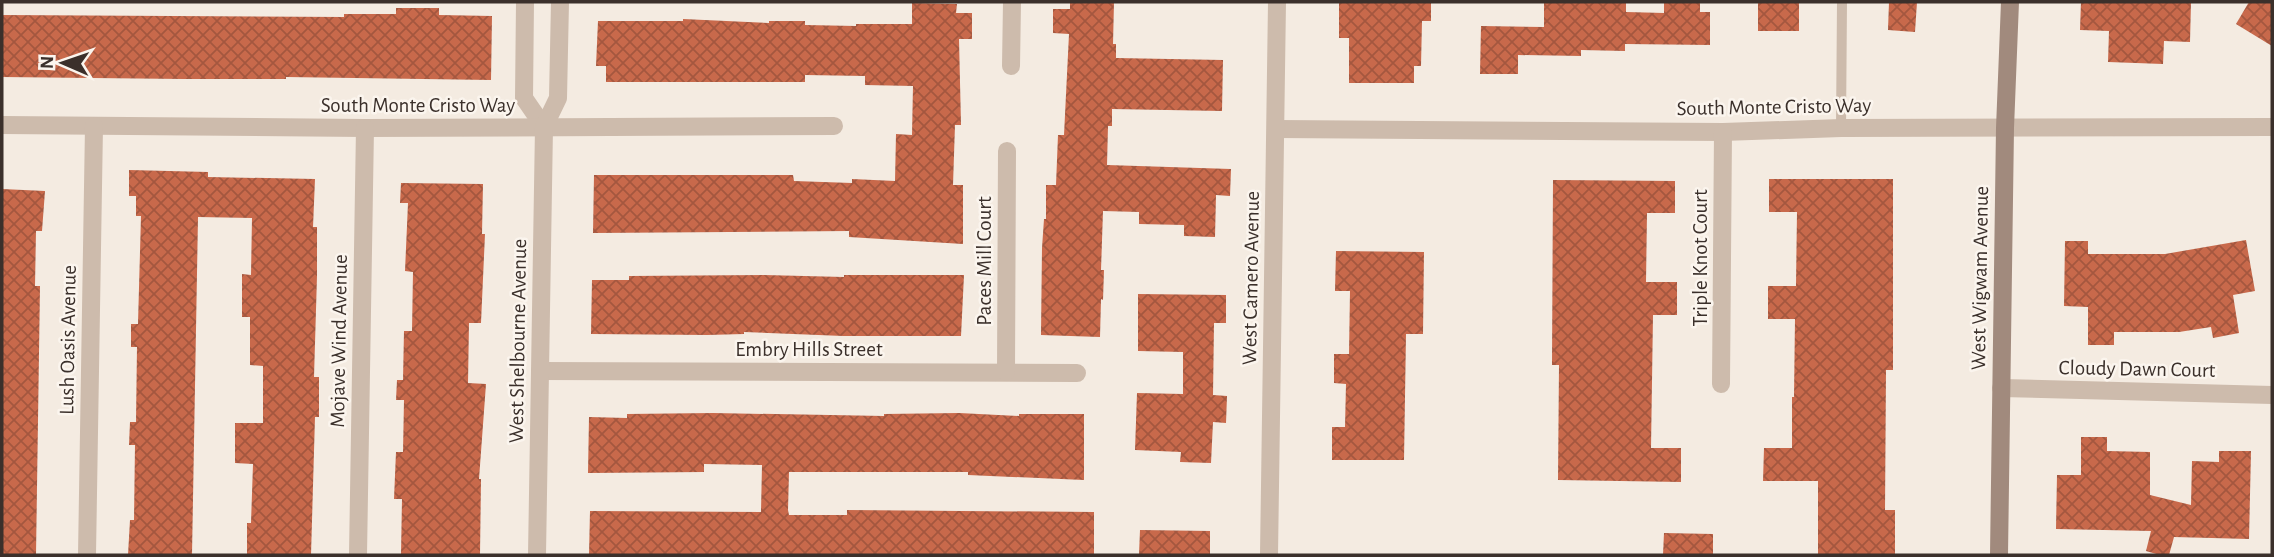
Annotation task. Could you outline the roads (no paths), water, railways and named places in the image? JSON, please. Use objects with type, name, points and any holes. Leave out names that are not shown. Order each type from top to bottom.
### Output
[{"type":"street","points":[[525,2],[524,98],[544,127]]},
{"type":"street","name":"West Shelbourne Avenue","points":[[537,555],[544,127],[558,99],[560,2]]},
{"type":"street","points":[[1011,66],[1012,2]]},
{"type":"street","name":"West Camero Avenue","points":[[1269,555],[1277,2]]},
{"type":"street","name":"West Wigwam Avenue","points":[[1999,555],[2005,128],[2010,2]]},
{"type":"street","name":"South Monte Cristo Way","points":[[2,125],[365,128],[834,126]]},
{"type":"street","name":"Lush Oasis Avenue","points":[[87,555],[94,126]]},
{"type":"street","name":"South Monte Cristo Way","points":[[1276,129],[1723,132],[1841,128],[2272,127]]},
{"type":"street","name":"Mojave Wind Avenue","points":[[358,555],[365,128]]},
{"type":"street","name":"Triple Knot Court","points":[[1721,384],[1723,132]]},
{"type":"street","name":"Paces Mill Court","points":[[1006,372],[1007,151]]},
{"type":"street","name":"Embry Hills Street","points":[[540,371],[1077,373]]},
{"type":"street","name":"Cloudy Dawn Court","points":[[2001,388],[2272,395]]},
{"type":"lane","points":[[1841,128],[1842,2]]}]
